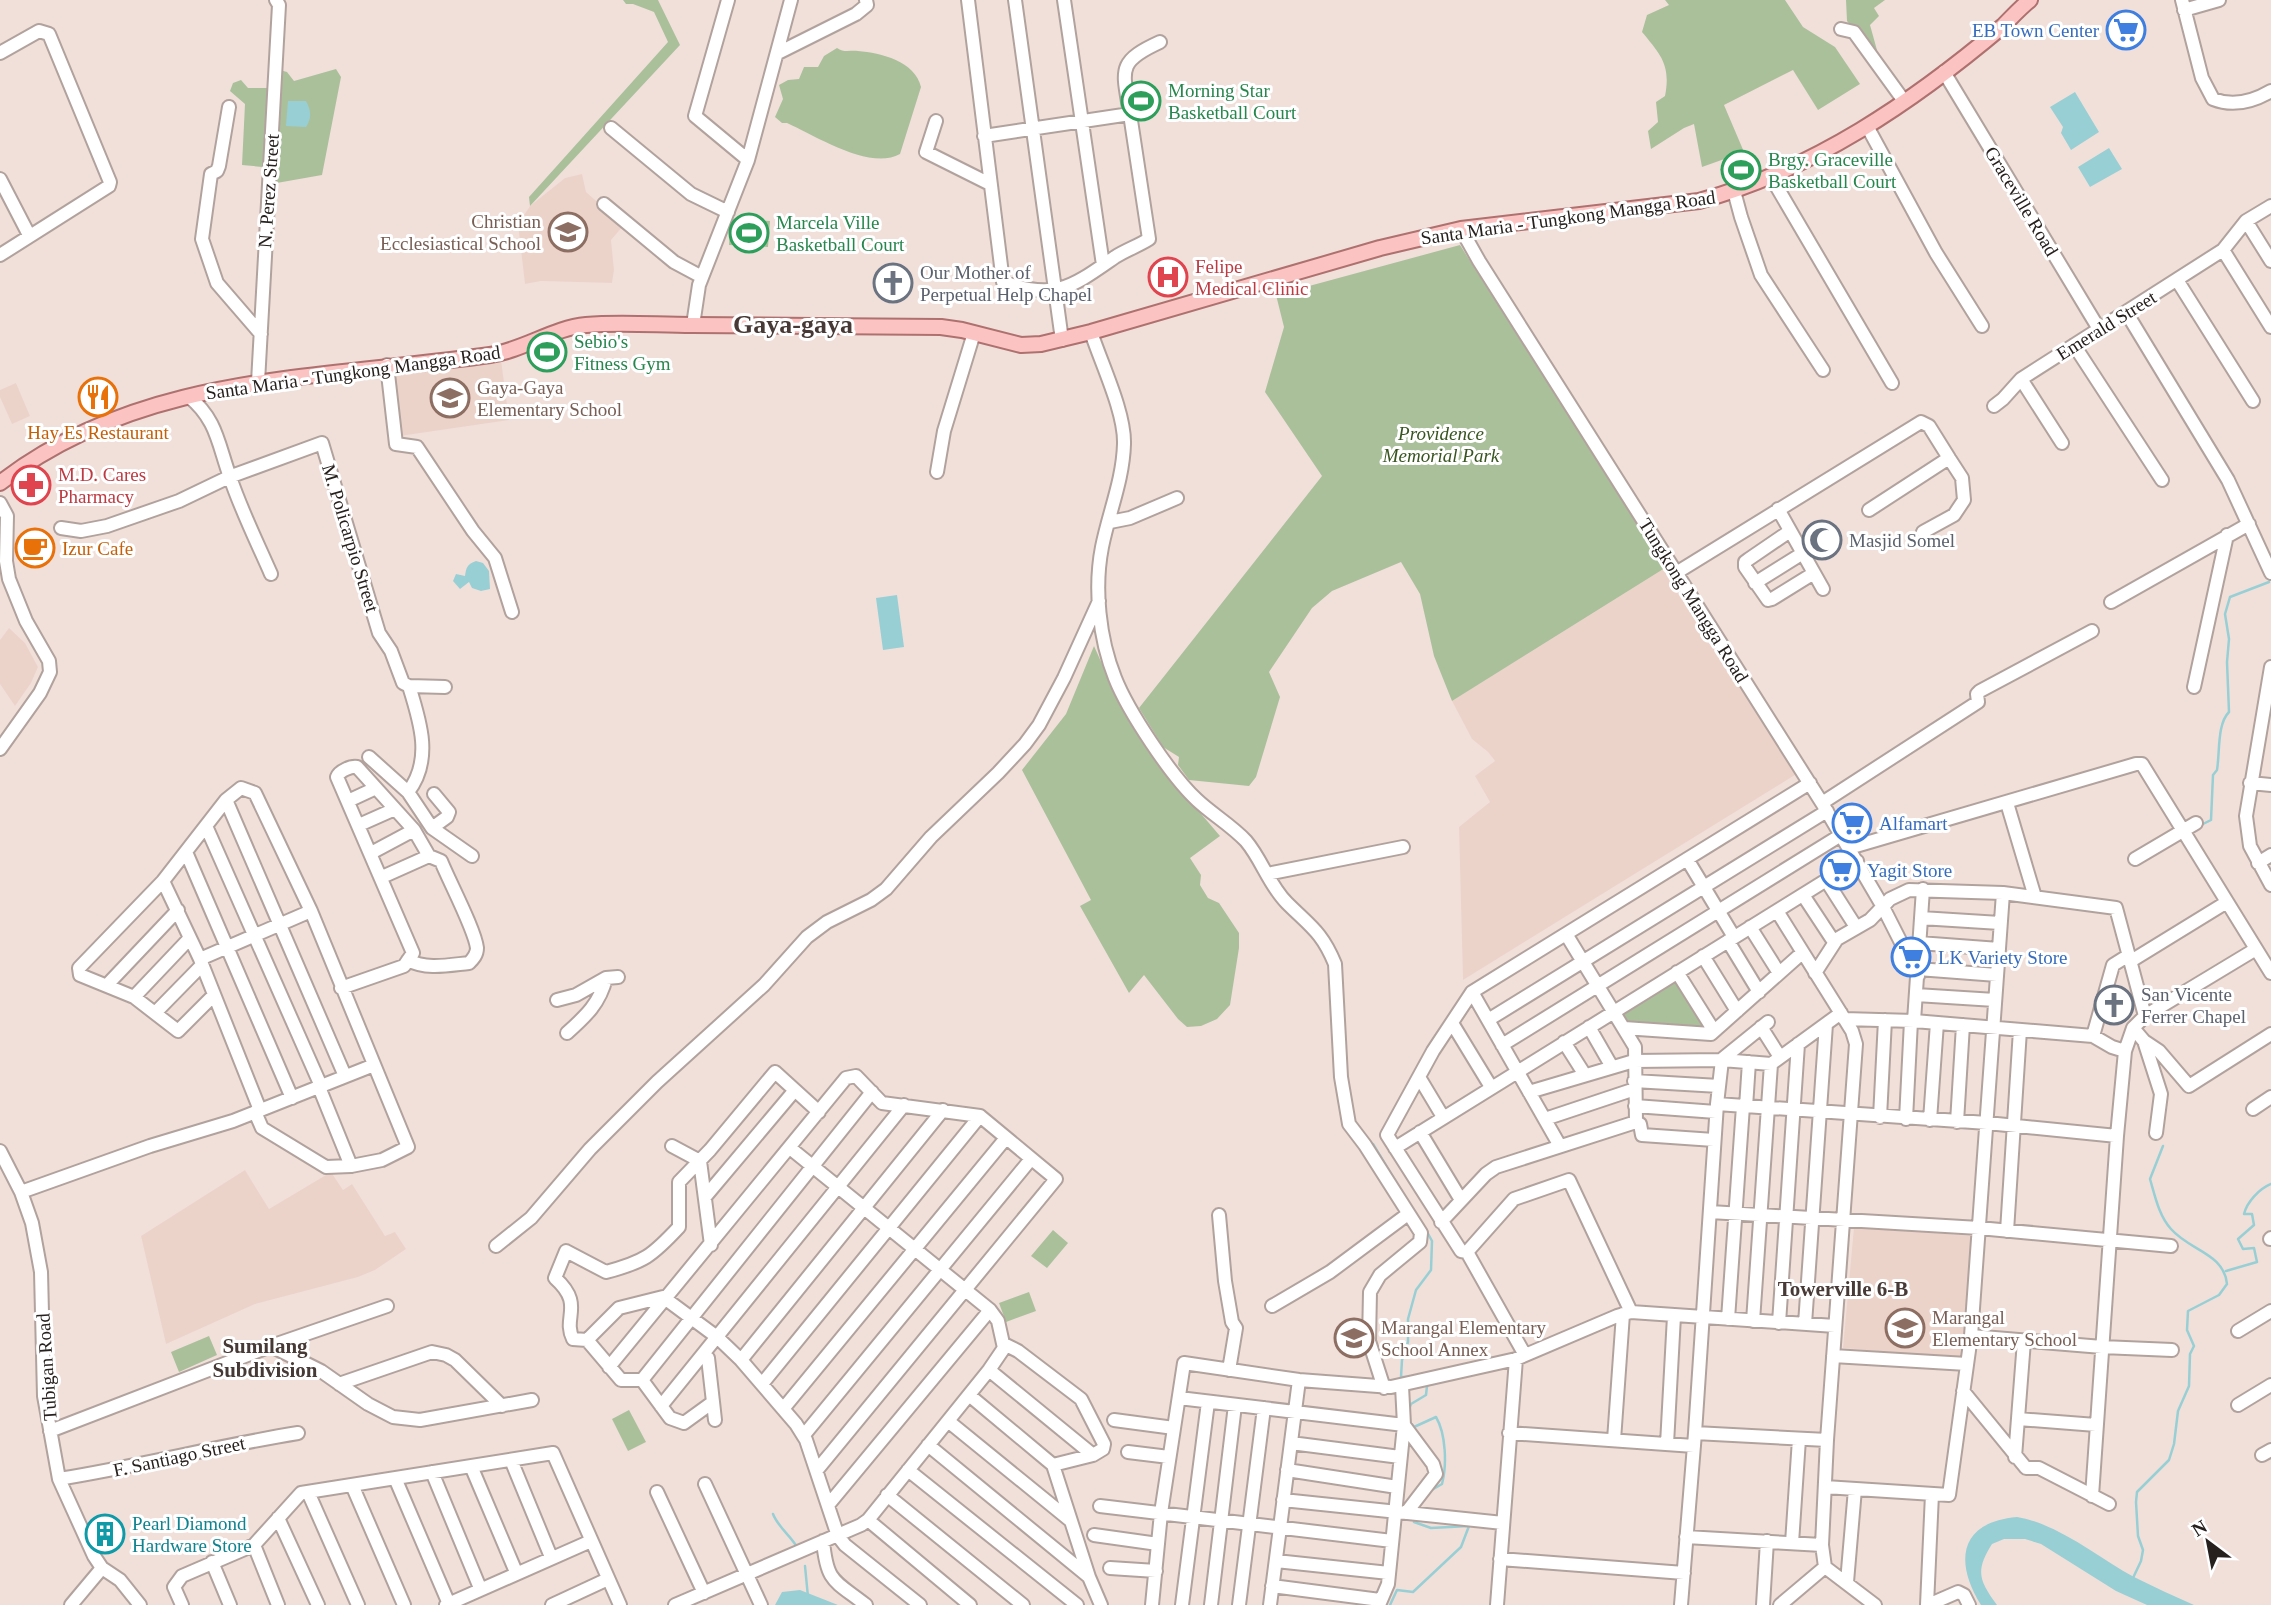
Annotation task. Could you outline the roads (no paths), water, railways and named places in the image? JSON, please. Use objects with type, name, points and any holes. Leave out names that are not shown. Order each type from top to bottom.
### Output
[{"type":"main road","name":"Santa Maria - Tungkong Mangga Road","points":[[0,484],[47,450],[76,435],[188,396],[258,382],[502,353],[570,328],[586,325],[941,327],[1021,345],[1062,340],[1405,241],[1461,229],[1699,201],[1734,191],[1807,161],[1867,126],[1944,72],[2005,24],[2030,0]]},
{"type":"street","name":"N. Perez Street","points":[[258,382],[267,191],[276,85],[279,5],[276,0]]},
{"type":"street","points":[[729,0],[695,116],[747,160]]},
{"type":"street","points":[[693,325],[696,297],[702,277],[747,160],[791,0]]},
{"type":"street","points":[[778,53],[856,14],[867,5],[866,0]]},
{"type":"street","points":[[968,0],[1003,282],[1033,290],[1055,290],[1070,286],[1149,239],[1123,74],[1132,56],[1160,41]]},
{"type":"street","points":[[1015,0],[1062,340]]},
{"type":"street","points":[[1064,0],[1103,265]]},
{"type":"street","points":[[2216,0],[2183,5],[2202,78],[2213,99],[2221,102],[2256,100],[2271,93]]},
{"type":"street","points":[[1841,29],[1854,32],[1904,101]]},
{"type":"street","points":[[0,53],[39,31],[49,34],[110,182],[109,186],[0,255]]},
{"type":"street","name":"Graceville Road","points":[[1944,72],[2099,329]]},
{"type":"street","points":[[229,107],[219,166],[217,171],[211,174],[202,239],[217,283],[261,334]]},
{"type":"street","points":[[984,136],[1130,114]]},
{"type":"street","points":[[936,121],[926,152],[990,184]]},
{"type":"street","points":[[1867,126],[1936,253],[1982,326]]},
{"type":"street","points":[[611,128],[691,194],[728,212]]},
{"type":"street","points":[[1771,177],[1892,383]]},
{"type":"street","points":[[0,179],[29,235]]},
{"type":"street","points":[[1734,191],[1761,275],[1823,370]]},
{"type":"street","points":[[604,204],[674,262],[702,277]]},
{"type":"street","name":"Emerald Street","points":[[1994,406],[2021,379],[2223,250],[2246,222],[2271,206]]},
{"type":"street","points":[[2246,222],[2271,261]]},
{"type":"street","name":"Tungkong Mangga Road","points":[[1461,229],[1825,807],[1884,907],[1918,973]]},
{"type":"street","points":[[2223,250],[2271,327]]},
{"type":"street","points":[[2177,280],[2253,401]]},
{"type":"street","points":[[2126,312],[2213,453],[2271,573]]},
{"type":"street","points":[[1091,332],[1124,434],[1121,475],[1100,566],[1099,600],[1114,676],[1146,734],[1196,800],[1246,842],[1287,903],[1316,930],[1328,947],[1335,964],[1337,1017],[1345,1108],[1349,1124],[1365,1145],[1422,1238],[1380,1275],[1370,1292],[1369,1341],[1384,1388]]},
{"type":"street","points":[[937,472],[944,431],[974,333]]},
{"type":"street","points":[[2074,345],[2162,480]]},
{"type":"street","points":[[387,365],[396,444],[417,447],[427,459],[472,531],[495,558],[512,612]]},
{"type":"street","points":[[2021,379],[2063,443]]},
{"type":"street","points":[[188,396],[208,415],[216,431],[229,477],[271,574]]},
{"type":"street","points":[[1676,572],[1921,422],[1930,426],[1962,478],[1964,500],[1954,515],[1923,532]]},
{"type":"street","name":"M. Policarpio Street","points":[[61,528],[81,531],[107,526],[180,501],[229,477],[322,443],[379,633],[403,682],[409,686]]},
{"type":"street","points":[[1868,510],[1949,458]]},
{"type":"street","points":[[1110,522],[1129,518],[1177,498]]},
{"type":"street","points":[[0,503],[6,516],[6,561],[9,579],[26,621],[50,660],[50,672],[40,693],[0,749]]},
{"type":"street","points":[[1778,509],[1823,589]]},
{"type":"street","points":[[2111,602],[2249,524]]},
{"type":"street","points":[[1790,531],[1745,562],[1745,567],[1768,600],[1814,573]]},
{"type":"street","points":[[2194,687],[2227,535]]},
{"type":"street","points":[[1755,583],[1802,552]]},
{"type":"street","points":[[496,1246],[531,1218],[590,1149],[657,1082],[764,985],[807,937],[833,918],[871,900],[886,889],[931,837],[1003,767],[1033,734],[1053,701],[1099,600]]},
{"type":"street","points":[[1488,1020],[1704,888],[1978,702],[1977,694],[1980,691],[2092,631]]},
{"type":"street","points":[[2271,667],[2246,816],[2248,838],[2271,885]]},
{"type":"street","points":[[408,792],[417,781],[424,744],[409,686],[445,687]]},
{"type":"street","points":[[369,757],[408,792],[432,828],[472,856]]},
{"type":"street","points":[[1849,848],[2142,764],[2271,974]]},
{"type":"street","points":[[341,988],[404,966],[408,960],[413,953],[337,777],[340,772],[353,766],[357,767],[414,831],[429,856],[441,861],[477,949],[469,963],[420,967],[408,960]]},
{"type":"street","points":[[1365,1145],[1387,1135],[1419,1077],[1472,992],[1810,783]]},
{"type":"street","points":[[2250,783],[2271,785]]},
{"type":"street","points":[[163,881],[201,962],[214,995],[258,1112],[262,1128],[326,1167],[351,1166],[382,1160],[408,1147],[311,911],[255,793],[241,788],[226,800],[163,881],[79,968],[80,975],[134,997],[178,1031],[214,995]]},
{"type":"street","points":[[348,801],[376,788]]},
{"type":"street","points":[[432,828],[447,817],[449,812],[434,794]]},
{"type":"street","points":[[226,800],[345,1076]]},
{"type":"street","points":[[2007,803],[2035,897]]},
{"type":"street","points":[[359,825],[395,809]]},
{"type":"street","points":[[2135,859],[2196,823]]},
{"type":"street","points":[[205,826],[320,1086],[351,1166]]},
{"type":"street","points":[[371,853],[414,831]]},
{"type":"street","points":[[1502,1045],[1841,835]]},
{"type":"street","points":[[1267,874],[1403,847]]},
{"type":"street","points":[[186,852],[292,1098]]},
{"type":"street","points":[[2258,863],[2271,855]]},
{"type":"street","points":[[382,877],[429,856]]},
{"type":"street","points":[[1687,859],[1719,912],[1759,992]]},
{"type":"street","points":[[1395,1148],[1857,861]]},
{"type":"street","points":[[1826,880],[1856,928]]},
{"type":"street","points":[[1906,1119],[1923,889]]},
{"type":"street","points":[[1815,973],[1834,942],[1870,920],[1900,893],[1923,889],[2035,897],[2116,908],[2145,1016]]},
{"type":"street","points":[[1825,1487],[1949,1495],[1971,1336],[2003,893]]},
{"type":"street","points":[[1803,895],[1834,942]]},
{"type":"street","points":[[2093,1036],[2113,965],[2227,902]]},
{"type":"street","points":[[107,985],[178,910]]},
{"type":"street","points":[[156,1012],[201,962],[227,947],[311,911]]},
{"type":"street","points":[[1777,911],[1852,1031],[1856,1044],[1827,1440],[1822,1545],[1825,1567],[1875,1605]]},
{"type":"street","points":[[1921,918],[2000,923]]},
{"type":"street","points":[[1750,927],[1779,974]]},
{"type":"street","points":[[1566,934],[1635,1047],[1636,1122],[1640,1124],[1642,1135],[1714,1140]]},
{"type":"street","points":[[134,997],[189,939]]},
{"type":"street","points":[[1919,943],[1999,949]]},
{"type":"street","points":[[2092,1496],[2116,1136],[2125,1051],[2133,1028],[2145,1016],[2256,948]]},
{"type":"street","points":[[1624,1028],[1711,1034],[1802,953]]},
{"type":"street","points":[[1703,956],[1737,1011]]},
{"type":"street","points":[[1677,972],[1714,1031]]},
{"type":"street","points":[[1918,973],[1997,975]]},
{"type":"street","points":[[557,1000],[576,995],[612,978],[594,1008],[567,1033]]},
{"type":"street","points":[[1472,992],[1560,1146]]},
{"type":"street","points":[[1916,995],[1995,1000]]},
{"type":"street","points":[[1529,1092],[1634,1060],[1776,1060],[1826,1024],[1843,1016],[2093,1036],[2125,1051]]},
{"type":"street","points":[[1880,1117],[1885,1020]]},
{"type":"street","points":[[1452,1023],[1491,1087]]},
{"type":"street","points":[[1930,1120],[1937,1023]]},
{"type":"street","points":[[1681,1605],[1721,1060],[1765,1024],[1776,1060],[1768,1108],[1753,1321]]},
{"type":"street","points":[[1805,1324],[1826,1024]]},
{"type":"street","points":[[1957,1122],[1963,1025]]},
{"type":"street","points":[[1589,1027],[1612,1067]]},
{"type":"street","points":[[2133,1028],[2144,1041],[2159,1051],[2189,1086],[2271,1034]]},
{"type":"street","points":[[2007,1231],[2020,1030]]},
{"type":"street","points":[[2144,1041],[2161,1094],[2156,1133]]},
{"type":"street","points":[[1564,1042],[1585,1075]]},
{"type":"street","points":[[1779,1322],[1798,1044]]},
{"type":"street","points":[[1728,1320],[1749,1062]]},
{"type":"street","points":[[21,1192],[150,1146],[258,1112],[374,1065]]},
{"type":"street","points":[[642,1380],[621,1380],[587,1340],[573,1339],[570,1334],[572,1310],[569,1294],[555,1278],[566,1251],[606,1272],[638,1263],[657,1251],[679,1227],[679,1182],[775,1072],[819,1112]]},
{"type":"street","points":[[609,1367],[846,1078],[856,1076],[882,1103],[980,1116],[1056,1179],[817,1470]]},
{"type":"street","points":[[1419,1077],[1443,1116]]},
{"type":"street","points":[[1545,1119],[1635,1085],[1719,1086]]},
{"type":"street","points":[[705,1197],[795,1090]]},
{"type":"street","points":[[642,1380],[872,1092]]},
{"type":"street","points":[[2253,1108],[2271,1097]]},
{"type":"street","points":[[661,1406],[904,1105]]},
{"type":"street","points":[[1635,1106],[1744,1106],[2116,1136]]},
{"type":"street","points":[[741,1360],[943,1110]]},
{"type":"street","points":[[762,1384],[980,1116]]},
{"type":"street","points":[[1441,1222],[1486,1174],[1496,1167],[1636,1122]]},
{"type":"street","points":[[1420,1132],[1461,1200]]},
{"type":"street","points":[[1387,1135],[1441,1222],[1461,1251],[1467,1252]]},
{"type":"street","points":[[783,1409],[1006,1138]]},
{"type":"street","points":[[672,1146],[700,1161]]},
{"type":"street","points":[[675,1605],[838,1536],[868,1520],[1002,1354],[1004,1344],[998,1321],[990,1310],[790,1148]]},
{"type":"street","name":"Tubigan Road","points":[[0,1150],[21,1192],[32,1223],[41,1272],[44,1396],[59,1479],[94,1556],[102,1568],[120,1580],[140,1605]]},
{"type":"street","points":[[804,1435],[1031,1159]]},
{"type":"street","points":[[700,1161],[711,1245]]},
{"type":"street","points":[[1467,1252],[1514,1199],[1569,1180],[1627,1313],[1614,1440]]},
{"type":"street","points":[[1710,1212],[1844,1218],[2171,1246]]},
{"type":"street","points":[[1272,1306],[1330,1272],[1408,1214]]},
{"type":"street","points":[[1219,1215],[1225,1281],[1232,1322],[1236,1328],[1229,1370]]},
{"type":"street","points":[[1467,1252],[1520,1357],[1509,1433],[1497,1605]]},
{"type":"street","points":[[587,1340],[619,1308],[663,1297],[717,1337],[741,1360],[804,1435],[838,1536],[845,1545],[919,1605]]},
{"type":"street","points":[[50,1431],[271,1346],[387,1306]]},
{"type":"street","points":[[829,1504],[990,1310]]},
{"type":"street","points":[[2238,1331],[2271,1311]]},
{"type":"street","points":[[1152,1605],[1161,1513],[1184,1363],[1298,1380],[1384,1388],[1520,1357],[1627,1313],[1835,1326]]},
{"type":"street","points":[[1667,1444],[1674,1316]]},
{"type":"street","points":[[1971,1336],[2172,1350]]},
{"type":"street","points":[[2015,1457],[2024,1341]]},
{"type":"street","points":[[1004,1344],[1018,1351],[1085,1403],[1104,1444],[1103,1449],[1093,1455],[1053,1465]]},
{"type":"street","points":[[271,1346],[298,1358],[393,1418],[438,1418],[532,1400]]},
{"type":"street","points":[[339,1384],[432,1352],[455,1360],[502,1406]]},
{"type":"street","points":[[703,1354],[708,1358],[715,1420]]},
{"type":"street","points":[[1833,1356],[1967,1364]]},
{"type":"street","points":[[989,1370],[1093,1455]]},
{"type":"street","points":[[642,1380],[670,1418],[684,1423],[713,1402]]},
{"type":"street","points":[[1270,1605],[1298,1380]]},
{"type":"street","points":[[1272,1586],[1379,1602],[1388,1584],[1392,1541],[1400,1513],[1397,1487],[1404,1425],[1402,1385]]},
{"type":"street","points":[[2238,1405],[2271,1385]]},
{"type":"street","points":[[1963,1391],[2026,1468],[2039,1468],[2109,1504]]},
{"type":"street","points":[[969,1395],[1053,1465],[1089,1577],[1101,1605]]},
{"type":"street","points":[[1179,1398],[1404,1425],[1433,1464],[1436,1474],[1400,1513]]},
{"type":"street","points":[[1182,1605],[1208,1402]]},
{"type":"street","points":[[1211,1605],[1235,1405]]},
{"type":"street","points":[[1239,1605],[1264,1408]]},
{"type":"street","points":[[2018,1419],[2096,1425]]},
{"type":"street","points":[[1114,1420],[1174,1428]]},
{"type":"street","points":[[948,1421],[1071,1521]]},
{"type":"street","name":"F. Santiago Street","points":[[59,1479],[298,1433]]},
{"type":"street","points":[[1509,1433],[1667,1444],[1695,1439],[1827,1440]]},
{"type":"street","points":[[1792,1543],[1799,1439]]},
{"type":"street","points":[[1290,1443],[1400,1457]]},
{"type":"street","points":[[928,1445],[1089,1577]]},
{"type":"street","points":[[1128,1452],[1169,1457]]},
{"type":"street","points":[[182,1605],[174,1587],[182,1576],[254,1545],[301,1493],[553,1453],[621,1605]]},
{"type":"street","points":[[511,1460],[551,1557]]},
{"type":"street","points":[[471,1466],[516,1572]]},
{"type":"street","points":[[908,1470],[1077,1605]]},
{"type":"street","points":[[1287,1470],[1397,1487]]},
{"type":"street","points":[[432,1472],[480,1588]]},
{"type":"street","points":[[395,1478],[447,1604],[591,1541]]},
{"type":"street","points":[[705,1484],[761,1605]]},
{"type":"street","points":[[352,1485],[404,1605]]},
{"type":"street","points":[[1847,1582],[1855,1489]]},
{"type":"street","points":[[308,1492],[358,1605]]},
{"type":"street","points":[[657,1492],[704,1594]]},
{"type":"street","points":[[1932,1494],[1928,1605],[1958,1592],[1964,1594],[1969,1605]]},
{"type":"street","points":[[887,1495],[1023,1605]]},
{"type":"street","points":[[1283,1500],[1503,1523]]},
{"type":"street","points":[[1100,1506],[1392,1541]]},
{"type":"street","points":[[278,1518],[318,1605]]},
{"type":"street","points":[[868,1520],[970,1605]]},
{"type":"street","points":[[1094,1535],[1158,1545]]},
{"type":"street","points":[[1686,1537],[1822,1545]]},
{"type":"street","points":[[823,1541],[829,1575],[866,1605]]},
{"type":"street","points":[[1763,1605],[1767,1541]]},
{"type":"street","points":[[254,1545],[278,1605]]},
{"type":"street","points":[[1500,1559],[1684,1573]]},
{"type":"street","points":[[1276,1561],[1389,1573]]},
{"type":"street","points":[[212,1562],[230,1605]]},
{"type":"street","points":[[1110,1567],[1156,1571]]},
{"type":"street","points":[[1780,1605],[1825,1567]]},
{"type":"street","points":[[71,1605],[102,1568]]},
{"type":"street","points":[[552,1605],[608,1579]]},
{"type":"water","points":[[2075,92],[2099,132],[2071,150],[2061,133],[2063,127],[2050,107]]},
{"type":"water","points":[[288,101],[306,101],[310,114],[306,127],[286,126]]},
{"type":"water","points":[[2109,148],[2122,169],[2090,187],[2078,167]]},
{"type":"water","points":[[476,561],[483,563],[489,571],[490,589],[481,591],[472,588],[469,582],[460,589],[453,581],[456,574],[465,576],[467,567]]},
{"type":"water","points":[[897,595],[904,647],[883,650],[876,598]]},
{"type":"water","points":[[2017,1517],[2063,1534],[2134,1577],[2194,1605],[2147,1605],[2116,1591],[2041,1544],[2025,1539],[2004,1539],[1992,1544],[1981,1569],[1986,1589],[1997,1605],[1981,1605],[1967,1574],[1967,1547],[1973,1536],[1983,1527],[1998,1520]]},
{"type":"water","points":[[800,1590],[838,1605],[775,1605],[782,1592]]},
{"type":"waterway","points":[[2201,825],[2211,820],[2213,775],[2217,770],[2222,724],[2229,712],[2229,639],[2225,614],[2230,597],[2269,582]]},
{"type":"waterway","points":[[1373,1144],[1402,1192]]},
{"type":"waterway","points":[[2133,1578],[2143,1550],[2138,1536],[2137,1492],[2169,1460],[2178,1411],[2189,1386],[2190,1354],[2194,1346],[2187,1330],[2188,1311],[2219,1295],[2227,1284],[2220,1265],[2171,1229],[2160,1212],[2150,1179],[2163,1146]]},
{"type":"waterway","points":[[2226,1271],[2257,1262],[2254,1248],[2243,1249],[2238,1239],[2254,1225],[2252,1214],[2244,1214],[2248,1205],[2258,1193],[2271,1184]]},
{"type":"waterway","points":[[1411,1377],[1401,1377],[1402,1360],[1408,1342],[1408,1319],[1416,1290],[1431,1270],[1432,1241],[1426,1230]]},
{"type":"waterway","points":[[1409,1409],[1411,1404],[1426,1395],[1427,1386]]},
{"type":"waterway","points":[[1408,1420],[1414,1427],[1436,1417],[1442,1432],[1445,1450],[1444,1476],[1442,1484],[1430,1491]]},
{"type":"waterway","points":[[773,1514],[797,1547]]},
{"type":"waterway","points":[[1390,1605],[1397,1590],[1413,1592],[1461,1547],[1469,1526],[1431,1528],[1414,1522]]},
{"type":"waterway","points":[[805,1566],[808,1597]]},
{"type":"place","name":"EB Town Center","points":[[2126,30]]},
{"type":"place","name":"Morning Star Basketball Court","points":[[1141,101]]},
{"type":"place","name":"Brgy. Graceville Basketball Court","points":[[1741,170]]},
{"type":"place","name":"Christian Ecclesiastical School","points":[[568,232]]},
{"type":"place","name":"Marcela Ville Basketball Court","points":[[749,233]]},
{"type":"place","name":"Felipe Medical Clinic","points":[[1168,277]]},
{"type":"place","name":"Our Mother of Perpetual Help Chapel","points":[[893,283]]},
{"type":"place","name":"Sebio's Fitness Gym","points":[[547,352]]},
{"type":"place","name":"Hay Es Restaurant","points":[[98,397]]},
{"type":"place","name":"Gaya-Gaya Elementary School","points":[[450,398]]},
{"type":"place","name":"M.D. Cares Pharmacy","points":[[31,485]]},
{"type":"place","name":"Masjid Somel","points":[[1822,540]]},
{"type":"place","name":"Izur Cafe","points":[[35,548]]},
{"type":"place","name":"Alfamart","points":[[1852,823]]},
{"type":"place","name":"Yagit Store","points":[[1840,870]]},
{"type":"place","name":"LK Variety Store","points":[[1911,957]]},
{"type":"place","name":"San Vicente Ferrer Chapel","points":[[2114,1005]]},
{"type":"place","name":"Marangal Elementary School","points":[[1905,1328]]},
{"type":"place","name":"Marangal Elementary School Annex","points":[[1354,1338]]},
{"type":"place","name":"Pearl Diamond Hardware Store","points":[[105,1534]]},
{"type":"district","name":"Gaya-gaya","points":[[793,324]]},
{"type":"district","name":"Towerville 6-B","points":[[1843,1289]]},
{"type":"district","name":"Sumilang Subdivision","points":[[265,1358]]},
{"type":"park label","name":"Providence Memorial Park","points":[[1441,444]]}]
